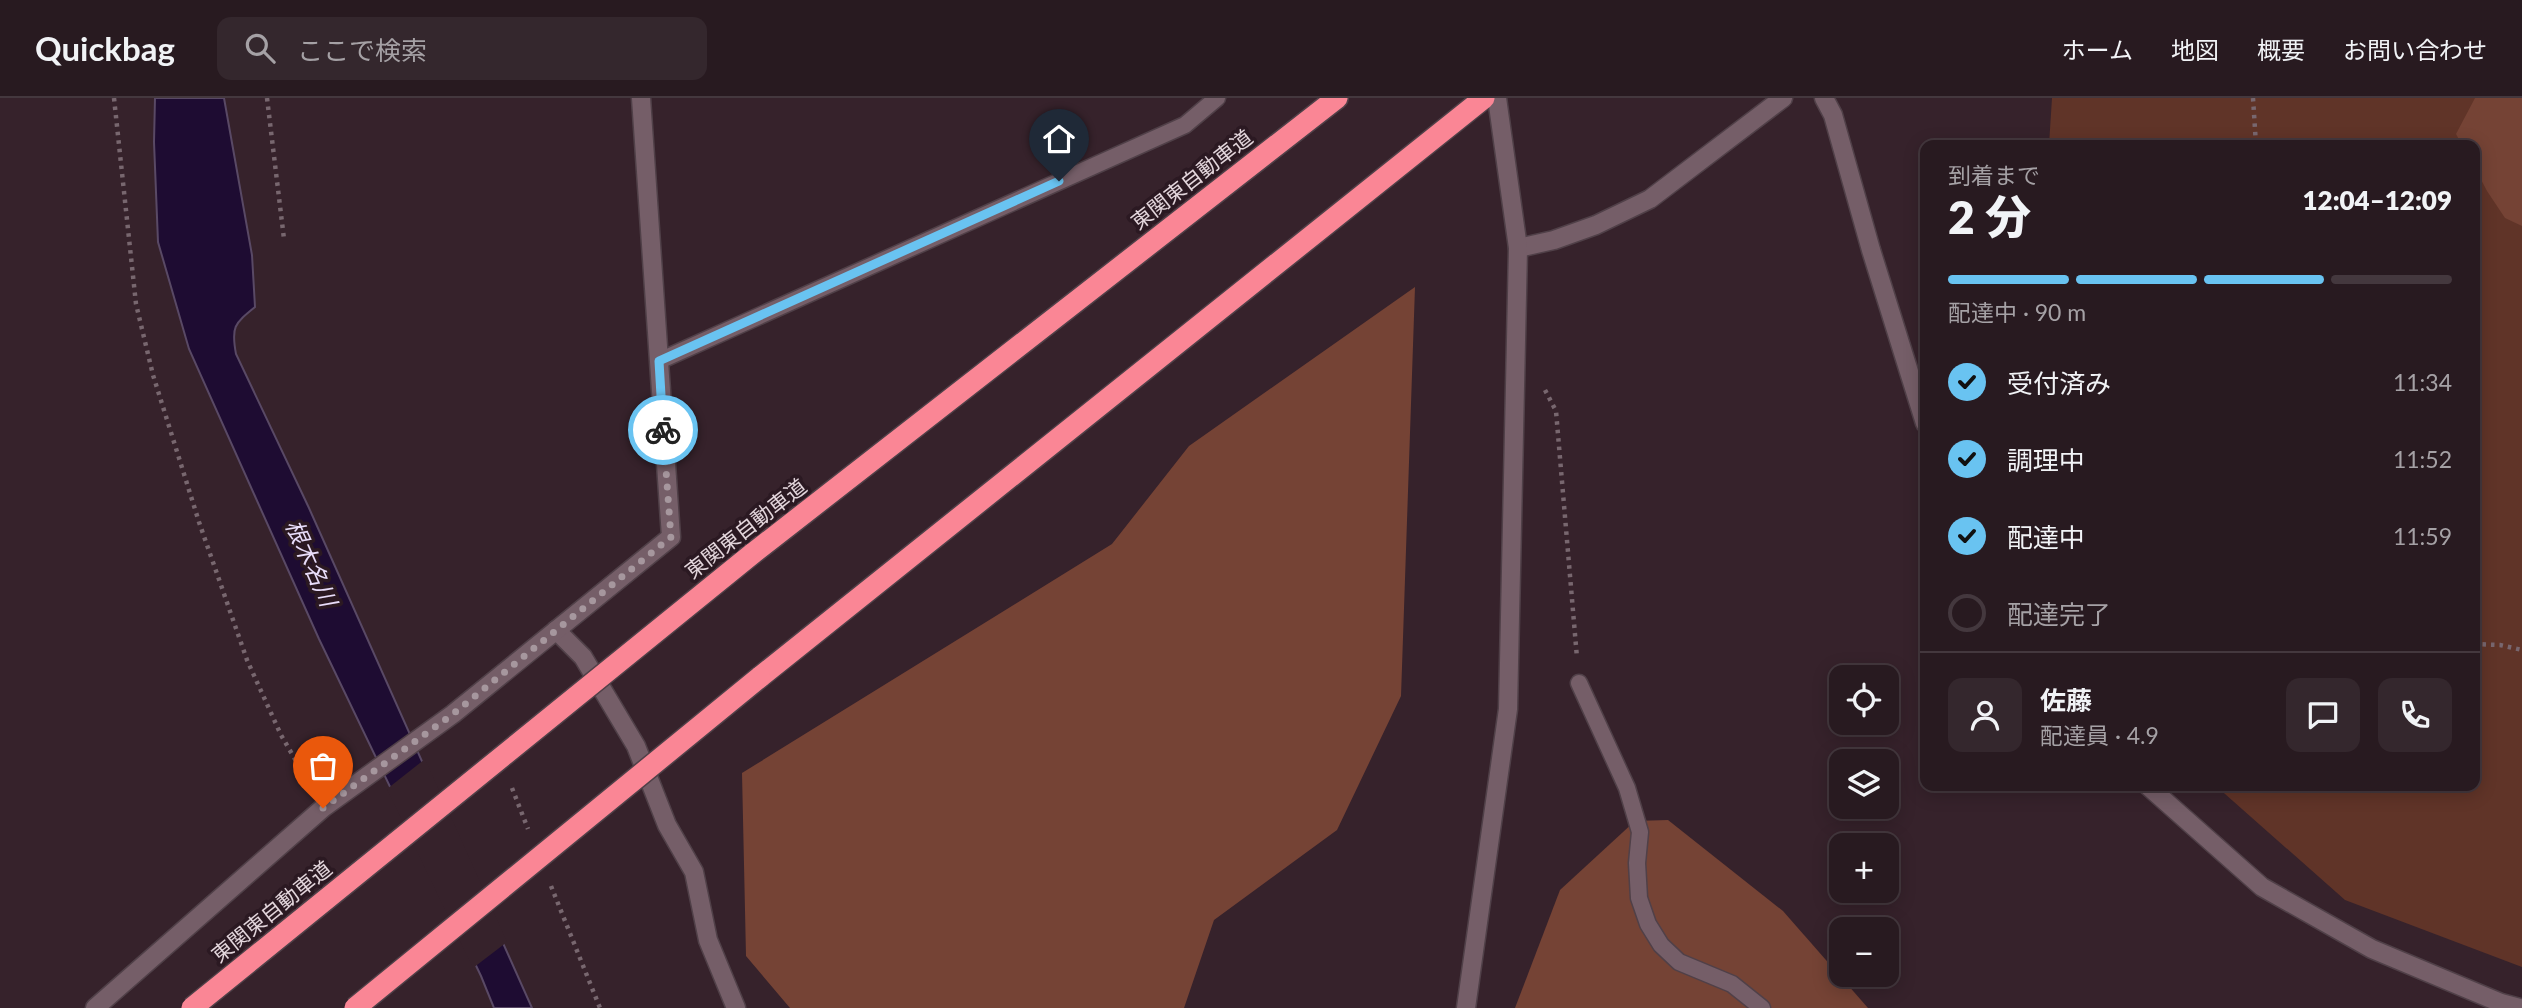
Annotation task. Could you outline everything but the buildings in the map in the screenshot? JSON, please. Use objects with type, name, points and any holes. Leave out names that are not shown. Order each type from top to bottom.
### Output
[{"type":"highway","name":"東関東自動車道","points":[[192,1008],[752,554],[1337,98]]},
{"type":"highway","points":[[355,1008],[760,677],[1484,98]]},
{"type":"street","points":[[95,1008],[323,808],[453,714],[671,537],[641,98]]},
{"type":"street","points":[[1466,1008],[1508,709],[1518,248],[1497,98]]},
{"type":"street","points":[[1518,248],[1586,229],[1650,199],[1783,98]]},
{"type":"street","points":[[1824,98],[1833,115],[1871,250],[1920,407]]},
{"type":"street","points":[[556,630],[583,657],[636,746],[667,825],[694,872],[708,940],[736,1008]]},
{"type":"street","points":[[2154,791],[2262,887],[2372,949],[2501,1003],[2521,1008]]},
{"type":"lane","points":[[659,361],[1185,125],[1217,98]]},
{"type":"lane","points":[[1579,683],[1628,788],[1640,832],[1637,863],[1639,898],[1648,923],[1661,945],[1679,962],[1732,984],[1762,1008]]},
{"type":"path","points":[[114,98],[136,304],[153,375],[199,523],[247,660],[281,735],[323,808]]},
{"type":"path","points":[[267,98],[284,239]]},
{"type":"path","points":[[2253,98],[2256,140]]},
{"type":"path","points":[[1515,379],[1546,391],[1556,411],[1579,683]]},
{"type":"path","points":[[2480,645],[2500,645],[2522,650]]},
{"type":"shaded area","points":[[2052,98],[2522,98],[2522,967],[2345,900],[2222,791],[2480,791],[2480,140],[2049,140]]},
{"type":"shaded area","points":[[2475,98],[2522,98],[2522,226],[2505,218],[2480,178],[2480,140],[2459,140],[2456,134]]},
{"type":"shaded area","points":[[1415,287],[1401,696],[1337,830],[1214,920],[1184,1008],[790,1008],[746,956],[742,773],[1112,544],[1189,446]]},
{"type":"shaded area","points":[[1668,820],[1783,911],[1829,963],[1829,987],[1850,987],[1868,1008],[1515,1008],[1560,890],[1635,821]]},
{"type":"water","name":"根木名川","points":[[155,98],[224,98],[252,255],[255,307],[238,322],[234,332],[236,354],[309,508],[532,1008],[494,1008],[319,639],[189,349],[158,242]]},
{"type":"pier","points":[[425,759],[507,942],[473,968],[387,789]]},
{"type":"way so far","points":[[323,808],[453,714],[671,537],[663,430]]},
{"type":"route","points":[[663,430],[659,361],[1059,181]]}]
